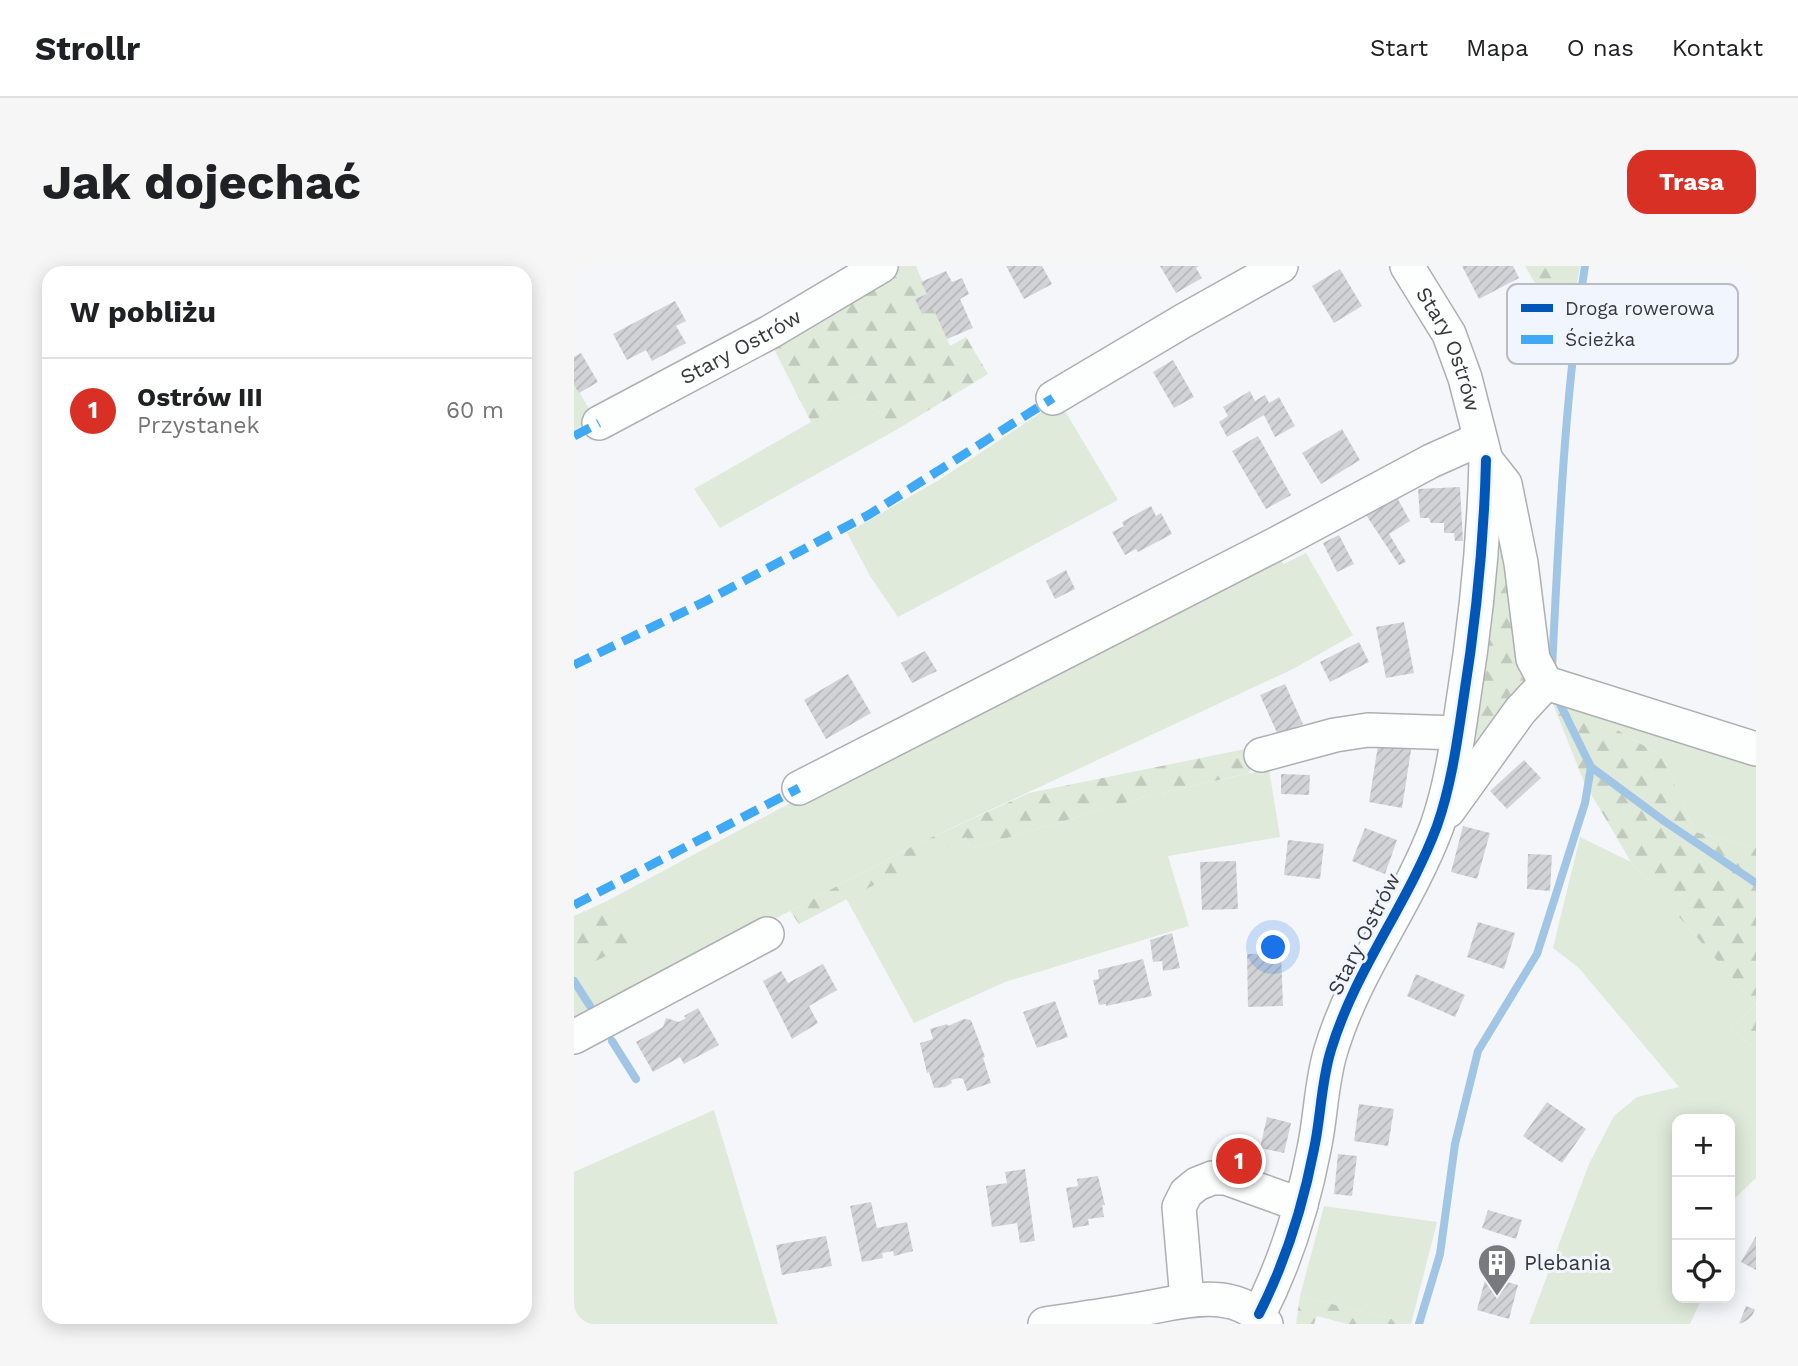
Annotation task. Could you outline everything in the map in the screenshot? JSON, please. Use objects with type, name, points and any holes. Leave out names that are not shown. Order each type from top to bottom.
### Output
[{"type":"street","name":"Stary Ostrów","points":[[599,423],[770,332],[881,266]]},
{"type":"street","points":[[1053,398],[1281,266]]},
{"type":"street","name":"Stary Ostrów","points":[[1262,1319],[1301,1205],[1314,1149],[1330,1052],[1355,987],[1415,877],[1437,824],[1449,783],[1472,650],[1480,575],[1483,449],[1465,378],[1449,334],[1407,266]]},
{"type":"street","name":"Stary Ostrów","points":[[1437,824],[1520,711],[1546,682],[1533,659],[1521,564],[1505,484],[1483,449]]},
{"type":"street","name":"Stary Ostrów","points":[[799,788],[1278,543],[1430,461],[1483,449]]},
{"type":"street","points":[[1546,682],[1756,749]]},
{"type":"street","points":[[1261,755],[1335,735],[1368,730],[1458,733]]},
{"type":"street","points":[[574,1037],[767,934]]},
{"type":"street","points":[[1187,1300],[1178,1207],[1186,1194],[1198,1184],[1212,1178],[1226,1178],[1301,1205]]},
{"type":"street","points":[[1045,1324],[1187,1300],[1224,1300],[1240,1304],[1262,1319]]},
{"type":"green space","points":[[893,266],[916,266],[950,346],[966,337],[988,374],[896,430],[860,394],[811,422],[769,339]]},
{"type":"green space","points":[[1525,266],[1580,266],[1577,284],[1535,284]]},
{"type":"green space","points":[[574,383],[595,419],[574,430]]},
{"type":"green space","points":[[860,394],[896,430],[720,528],[694,489]]},
{"type":"green space","points":[[1059,401],[1118,500],[898,617],[870,576],[847,533],[939,480]]},
{"type":"green space","points":[[1502,533],[1530,686],[1471,761]]},
{"type":"green space","points":[[1272,553],[1284,564],[1306,553],[1353,635],[1293,669],[917,844],[574,1025],[574,972],[635,940],[607,901],[910,739]]},
{"type":"green space","points":[[1568,701],[1756,762],[1756,848],[1695,832],[1663,757]]},
{"type":"green space","points":[[1568,701],[1663,757],[1695,832],[1756,848],[1756,1005],[1631,862],[1584,782],[1553,704]]},
{"type":"green space","points":[[1245,749],[1250,773],[1148,796],[970,849],[966,837],[799,924],[790,911],[917,844],[1029,793]]},
{"type":"green space","points":[[1269,769],[1280,837],[1168,856],[1189,926],[1005,982],[914,1023],[846,898],[966,837],[970,849],[1148,796]]},
{"type":"green space","points":[[1580,837],[1631,862],[1756,1005],[1731,1027],[1756,1050],[1756,1178],[1735,1198],[1735,1114],[1672,1114],[1672,1303],[1700,1303],[1690,1324],[1529,1324],[1589,1164],[1614,1116],[1637,1097],[1679,1087],[1578,967],[1553,948]]},
{"type":"green space","points":[[607,901],[636,941],[574,972],[574,916]]},
{"type":"green space","points":[[1756,1005],[1756,1050],[1731,1027]]},
{"type":"green space","points":[[714,1110],[778,1324],[574,1324],[574,1172]]},
{"type":"green space","points":[[1324,1206],[1437,1222],[1411,1324],[1300,1296]]},
{"type":"green space","points":[[1300,1296],[1411,1324],[1347,1324],[1317,1316],[1314,1324],[1296,1324]]},
{"type":"building","points":[[1006,266],[1042,266],[1052,284],[1024,299]]},
{"type":"building","points":[[1160,266],[1199,266],[1196,268],[1202,278],[1176,293]]},
{"type":"building","points":[[1462,266],[1513,266],[1519,278],[1479,299]]},
{"type":"building","points":[[1340,269],[1362,306],[1334,323],[1312,286]]},
{"type":"building","points":[[946,271],[952,282],[962,278],[969,294],[960,299],[973,328],[947,339],[933,308],[922,314],[915,299],[927,294],[921,282]]},
{"type":"building","points":[[675,301],[686,321],[676,326],[686,343],[652,361],[646,350],[627,360],[613,334]]},
{"type":"building","points":[[581,353],[598,382],[579,393],[574,385],[574,357]]},
{"type":"building","points":[[1173,360],[1194,397],[1174,408],[1153,372]]},
{"type":"building","points":[[1250,391],[1255,401],[1265,395],[1269,403],[1279,397],[1295,426],[1275,437],[1264,415],[1227,437],[1219,422],[1228,416],[1223,407]]},
{"type":"building","points":[[1342,429],[1360,460],[1321,484],[1302,453]]},
{"type":"building","points":[[1258,436],[1291,495],[1266,509],[1232,451]]},
{"type":"building","points":[[1460,487],[1463,541],[1455,541],[1454,533],[1444,533],[1444,523],[1431,523],[1429,518],[1420,518],[1418,489]]},
{"type":"building","points":[[1395,494],[1410,521],[1389,534],[1406,562],[1399,565],[1366,515]]},
{"type":"building","points":[[1151,506],[1156,516],[1161,513],[1172,534],[1138,552],[1136,549],[1125,555],[1112,532],[1124,526],[1122,522]]},
{"type":"building","points":[[1339,535],[1354,564],[1337,572],[1323,543]]},
{"type":"building","points":[[1066,570],[1075,589],[1055,599],[1046,581]]},
{"type":"building","points":[[1404,622],[1414,673],[1386,678],[1376,627]]},
{"type":"building","points":[[1359,642],[1369,662],[1330,682],[1320,662]]},
{"type":"building","points":[[925,651],[937,671],[912,683],[901,663]]},
{"type":"building","points":[[848,674],[871,713],[826,739],[804,700]]},
{"type":"building","points":[[1285,684],[1303,724],[1278,735],[1260,695]]},
{"type":"building","points":[[1379,739],[1412,744],[1402,808],[1369,802]]},
{"type":"building","points":[[1524,760],[1541,778],[1507,809],[1490,791]]},
{"type":"building","points":[[1281,774],[1310,775],[1309,795],[1281,794]]},
{"type":"building","points":[[1463,826],[1490,833],[1477,879],[1451,872]]},
{"type":"building","points":[[1365,828],[1397,840],[1385,874],[1352,861]]},
{"type":"building","points":[[1288,840],[1324,844],[1320,879],[1284,875]]},
{"type":"building","points":[[1528,854],[1552,855],[1550,891],[1527,889]]},
{"type":"building","points":[[1236,861],[1238,909],[1202,910],[1200,862]]},
{"type":"building","points":[[1478,922],[1515,933],[1504,969],[1467,957]]},
{"type":"building","points":[[1172,933],[1180,968],[1163,971],[1162,961],[1153,962],[1150,940]]},
{"type":"building","points":[[1281,953],[1283,1006],[1248,1007],[1247,954]]},
{"type":"building","points":[[1143,959],[1152,996],[1106,1006],[1099,1005],[1093,980],[1099,979],[1098,970]]},
{"type":"building","points":[[823,964],[837,990],[809,1006],[818,1023],[792,1039],[763,981],[781,971],[788,983]]},
{"type":"building","points":[[1416,974],[1465,995],[1455,1017],[1407,996]]},
{"type":"building","points":[[1055,1001],[1068,1037],[1037,1048],[1023,1012]]},
{"type":"building","points":[[698,1008],[719,1045],[684,1064],[680,1057],[653,1072],[636,1042],[663,1027],[666,1018],[679,1022]]},
{"type":"building","points":[[964,1019],[971,1020],[985,1057],[983,1058],[991,1083],[967,1091],[963,1079],[959,1078],[951,1080],[952,1083],[945,1087],[934,1088],[929,1072],[927,1073],[920,1043],[933,1039],[930,1029],[947,1024],[948,1026]]},
{"type":"building","points":[[1547,1102],[1586,1129],[1562,1163],[1523,1136]]},
{"type":"building","points":[[1359,1104],[1394,1109],[1388,1146],[1354,1141]]},
{"type":"building","points":[[1267,1117],[1291,1123],[1284,1153],[1260,1148]]},
{"type":"building","points":[[1338,1154],[1357,1156],[1352,1196],[1334,1194]]},
{"type":"building","points":[[1025,1169],[1035,1241],[1020,1243],[1017,1223],[992,1227],[986,1186],[1007,1183],[1005,1172]]},
{"type":"building","points":[[1098,1176],[1105,1205],[1102,1205],[1104,1217],[1088,1219],[1089,1225],[1073,1228],[1066,1188],[1078,1186],[1077,1179]]},
{"type":"building","points":[[871,1202],[877,1228],[907,1222],[913,1251],[894,1256],[893,1251],[882,1253],[883,1258],[862,1262],[850,1206]]},
{"type":"building","points":[[1488,1210],[1522,1220],[1516,1239],[1482,1228]]},
{"type":"building","points":[[826,1236],[832,1266],[782,1275],[776,1245]]},
{"type":"building","points":[[1756,1236],[1756,1270],[1741,1262]]},
{"type":"building","name":"Plebania","points":[[1486,1276],[1518,1285],[1509,1319],[1477,1310]]},
{"type":"building","points":[[1746,1306],[1756,1310],[1756,1324],[1739,1324]]},
{"type":"waterway","points":[[1582,284],[1585,266]]},
{"type":"waterway","points":[[1552,668],[1572,364]]},
{"type":"waterway","points":[[1560,704],[1591,767],[1664,821],[1756,883]]},
{"type":"waterway","points":[[1419,1324],[1440,1254],[1455,1144],[1478,1051],[1537,954],[1585,803],[1591,767]]},
{"type":"waterway","points":[[574,981],[590,1006]]},
{"type":"waterway","points":[[612,1041],[636,1079]]},
{"type":"marked path","points":[[574,665],[706,601],[870,514],[1053,398]]},
{"type":"marked path","points":[[574,436],[599,423]]},
{"type":"marked path","points":[[574,905],[799,788]]},
{"type":"cycle path","points":[[1259,1314],[1277,1275],[1299,1213],[1314,1149],[1328,1062],[1341,1021],[1367,965],[1412,883],[1437,826],[1446,796],[1468,672],[1483,521],[1486,460]]},
{"type":"place","name":"Ostrów III","points":[[1239,1161]]},
{"type":"place","name":"Plebania","points":[[1497,1297]]}]
